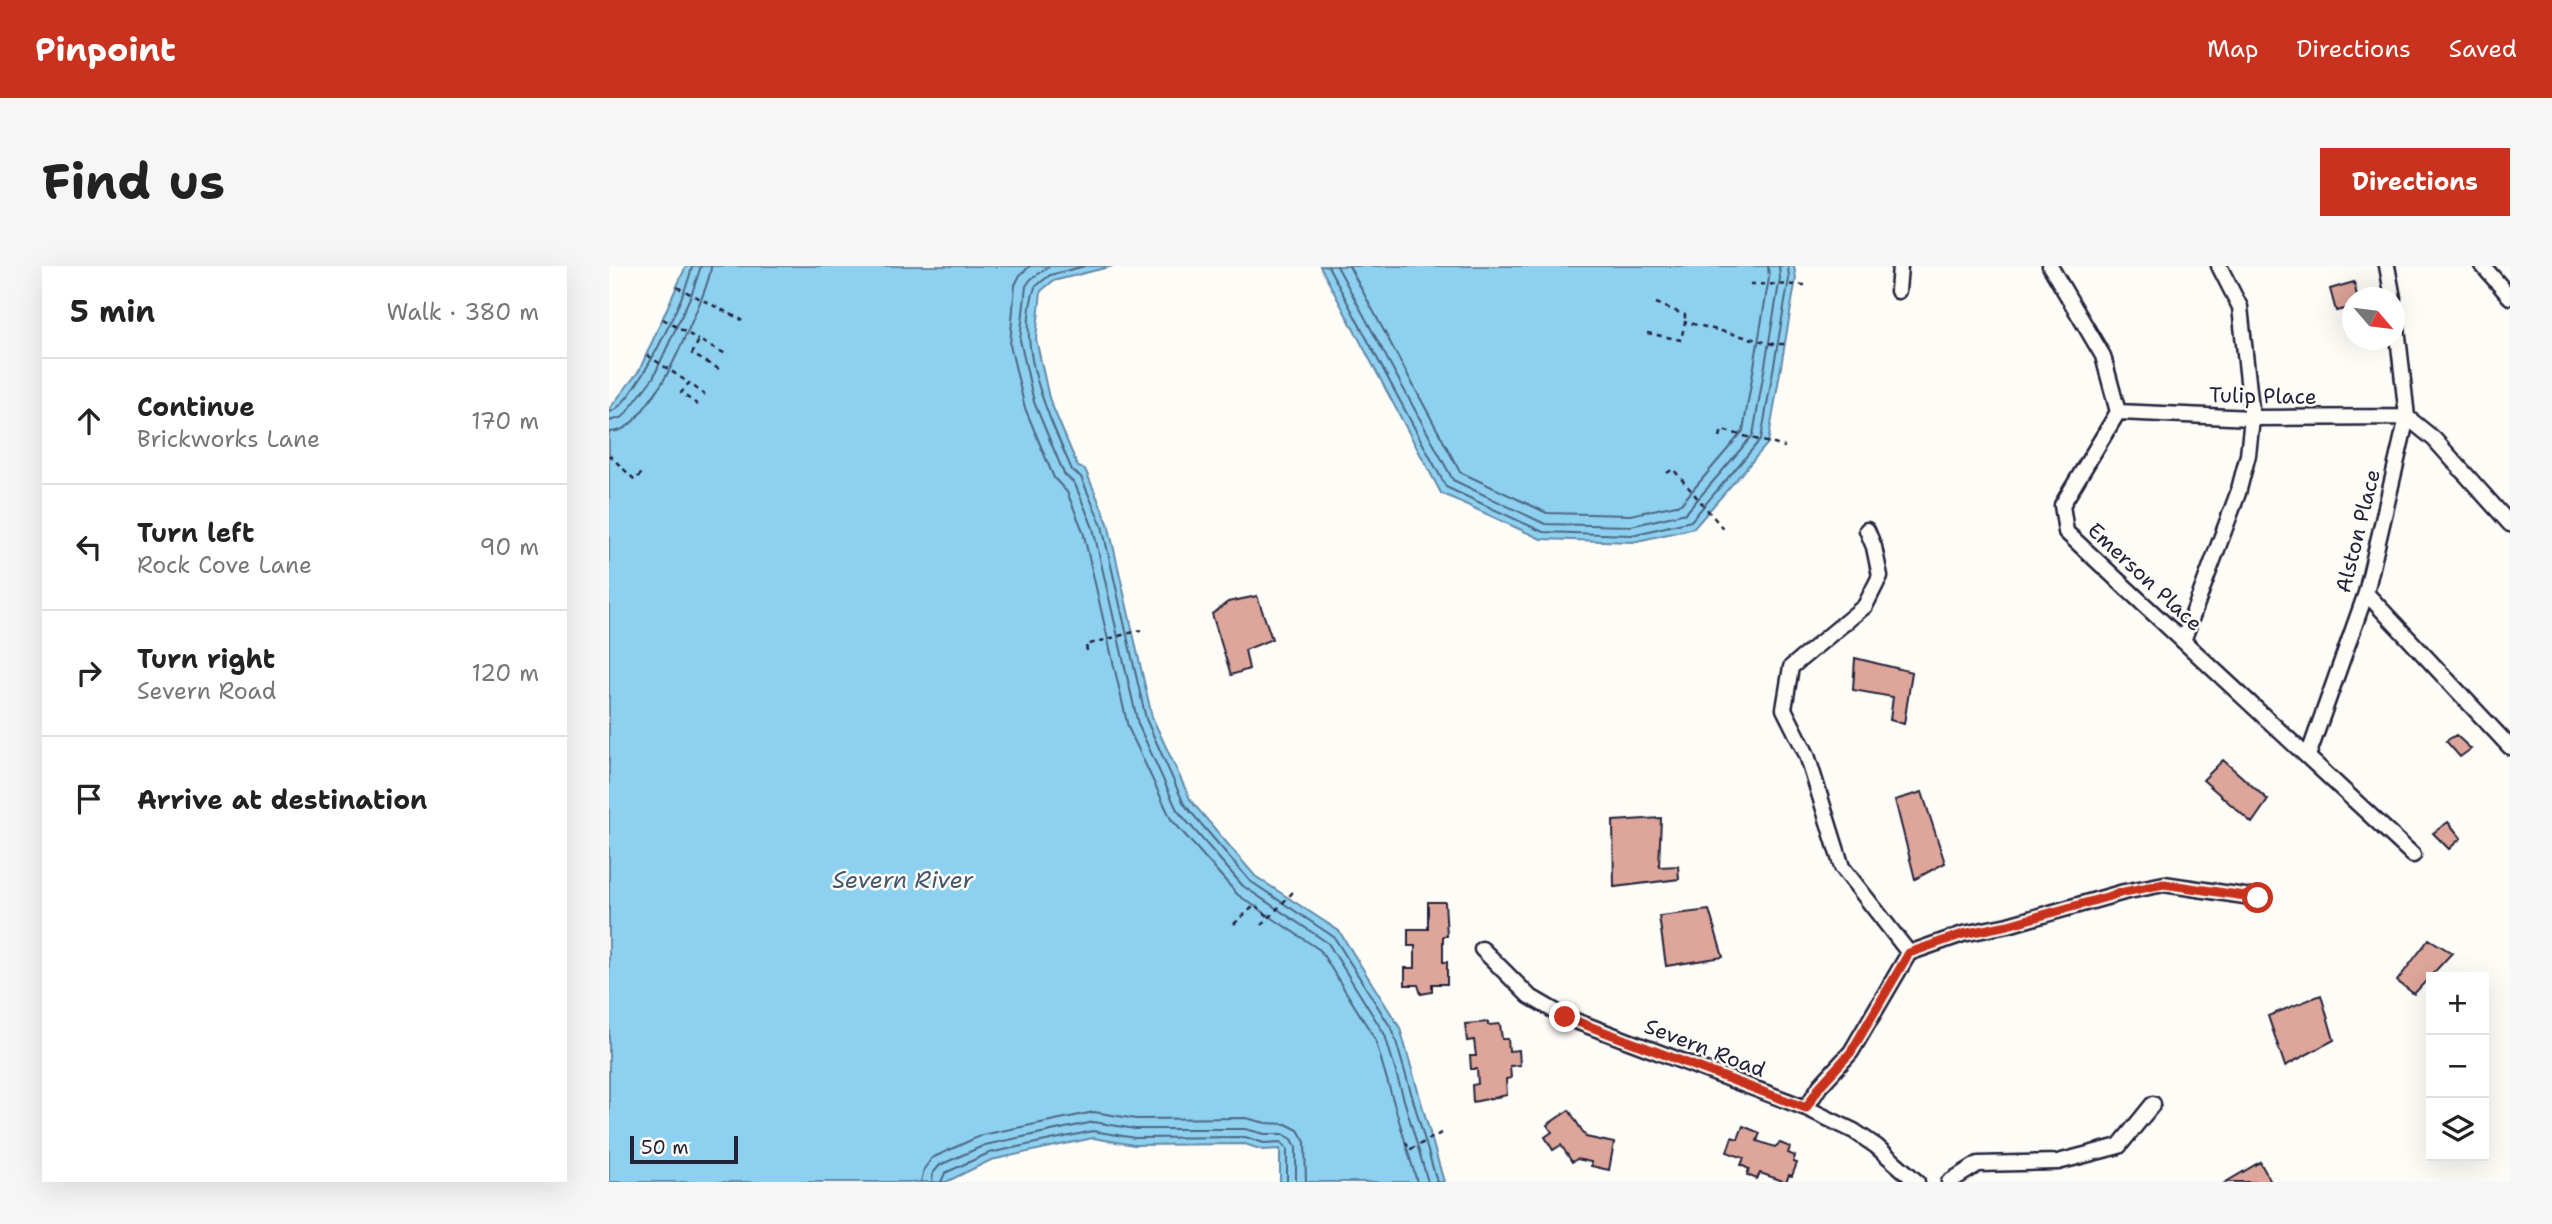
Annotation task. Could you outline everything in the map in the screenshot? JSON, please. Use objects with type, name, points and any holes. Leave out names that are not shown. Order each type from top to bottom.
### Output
[{"type":"street","points":[[1898,290],[1900,266]]},
{"type":"street","points":[[2050,266],[2103,356],[2118,412]]},
{"type":"street","points":[[2183,641],[2238,493],[2248,455],[2252,418],[2240,307],[2219,266]]},
{"type":"street","points":[[2387,266],[2391,287]]},
{"type":"street","points":[[2483,266],[2510,297]]},
{"type":"street","name":"Alston Place","points":[[2308,756],[2366,593],[2407,417],[2400,350]]},
{"type":"street","name":"Tulip Place","points":[[2118,412],[2252,418],[2407,417]]},
{"type":"street","name":"Emerson Place","points":[[2118,412],[2062,505],[2066,532],[2413,855]]},
{"type":"street","points":[[2407,417],[2434,439],[2510,524]]},
{"type":"street","points":[[1867,530],[1874,547],[1880,576],[1864,606],[1791,667],[1784,709],[1807,755],[1842,867],[1909,953]]},
{"type":"street","points":[[2366,593],[2510,747]]},
{"type":"street","points":[[1806,1108],[1820,1086],[1851,1052],[1909,953],[1963,934],[2008,925],[2124,892],[2164,884],[2258,898]]},
{"type":"street","name":"Severn Road","points":[[1482,949],[1529,996],[1565,1017],[1806,1108],[1854,1131],[1877,1146],[1917,1182]]},
{"type":"street","points":[[1949,1182],[1978,1164],[2058,1162],[2119,1146],[2153,1104]]},
{"type":"path","points":[[1751,284],[1808,285]]},
{"type":"path","points":[[677,287],[742,320]]},
{"type":"path","points":[[1647,333],[1681,340],[1685,315],[1656,303]]},
{"type":"path","points":[[663,319],[726,354]]},
{"type":"path","points":[[1685,322],[1773,344],[1789,344]]},
{"type":"path","points":[[699,340],[692,355],[719,369]]},
{"type":"path","points":[[647,355],[705,395]]},
{"type":"path","points":[[689,383],[681,393],[698,405]]},
{"type":"path","points":[[1720,438],[1722,430],[1785,447]]},
{"type":"path","points":[[609,455],[635,480],[643,471]]},
{"type":"path","points":[[1667,473],[1673,469],[1726,532]]},
{"type":"path","points":[[1087,651],[1086,645],[1141,630]]},
{"type":"path","points":[[1262,925],[1293,892]]},
{"type":"path","points":[[1234,924],[1255,905],[1269,917]]},
{"type":"path","points":[[1406,1142],[1409,1150],[1443,1132]]},
{"type":"water","name":"Severn River","points":[[686,266],[1113,266],[1053,281],[1041,291],[1036,339],[1049,398],[1078,467],[1085,469],[1108,523],[1152,717],[1191,801],[1255,876],[1339,931],[1400,1028],[1444,1182],[1280,1182],[1280,1149],[1263,1150],[1245,1144],[1134,1145],[1093,1138],[991,1160],[946,1182],[609,1182],[609,409],[639,371]]},
{"type":"water","points":[[1320,266],[1794,266],[1796,278],[1768,443],[1694,528],[1633,542],[1541,539],[1441,493]]},
{"type":"building","points":[[2354,282],[2355,287],[2342,287],[2342,310],[2336,311],[2330,289]]},
{"type":"building","points":[[1257,596],[1272,639],[1245,650],[1249,669],[1231,675],[1212,614],[1228,602]]},
{"type":"building","points":[[1855,658],[1912,672],[1904,724],[1890,720],[1893,697],[1853,690]]},
{"type":"building","points":[[2456,735],[2471,749],[2460,757],[2446,741]]},
{"type":"building","points":[[2223,760],[2268,800],[2252,823],[2203,780]]},
{"type":"building","points":[[1922,792],[1945,863],[1915,879],[1895,800]]},
{"type":"building","points":[[1661,818],[1659,867],[1678,866],[1679,879],[1614,887],[1613,821]]},
{"type":"building","points":[[2448,822],[2461,838],[2449,849],[2433,833]]},
{"type":"building","points":[[1428,902],[1445,902],[1447,936],[1443,936],[1443,962],[1447,962],[1447,984],[1432,984],[1432,992],[1421,994],[1418,985],[1405,985],[1405,968],[1415,968],[1415,946],[1408,946],[1408,929],[1428,929]]},
{"type":"building","points":[[1709,910],[1723,957],[1666,966],[1659,916]]},
{"type":"building","points":[[2429,939],[2452,953],[2434,972],[2426,972],[2426,981],[2414,994],[2397,981]]},
{"type":"building","points":[[2321,995],[2334,1040],[2285,1066],[2268,1016]]},
{"type":"building","points":[[1488,1022],[1488,1025],[1500,1024],[1502,1039],[1508,1039],[1509,1051],[1519,1050],[1520,1065],[1510,1066],[1511,1078],[1506,1079],[1507,1095],[1473,1102],[1472,1085],[1478,1084],[1477,1069],[1471,1069],[1470,1056],[1476,1056],[1474,1040],[1467,1041],[1465,1024]]},
{"type":"building","points":[[1569,1110],[1586,1137],[1614,1143],[1609,1170],[1591,1166],[1591,1162],[1577,1159],[1572,1162],[1561,1145],[1553,1150],[1545,1137],[1552,1132],[1547,1125]]},
{"type":"building","points":[[1743,1126],[1760,1133],[1757,1141],[1775,1147],[1780,1143],[1790,1147],[1788,1153],[1795,1156],[1793,1162],[1797,1163],[1792,1176],[1789,1175],[1786,1182],[1760,1173],[1757,1179],[1747,1175],[1749,1169],[1741,1165],[1744,1158],[1727,1152],[1732,1137],[1738,1139]]},
{"type":"building","points":[[2260,1162],[2271,1182],[2226,1182]]},
{"type":"route","points":[[1565,1017],[1806,1108],[1820,1086],[1851,1052],[1909,953],[1963,934],[2008,925],[2124,892],[2164,884],[2258,898]]}]
